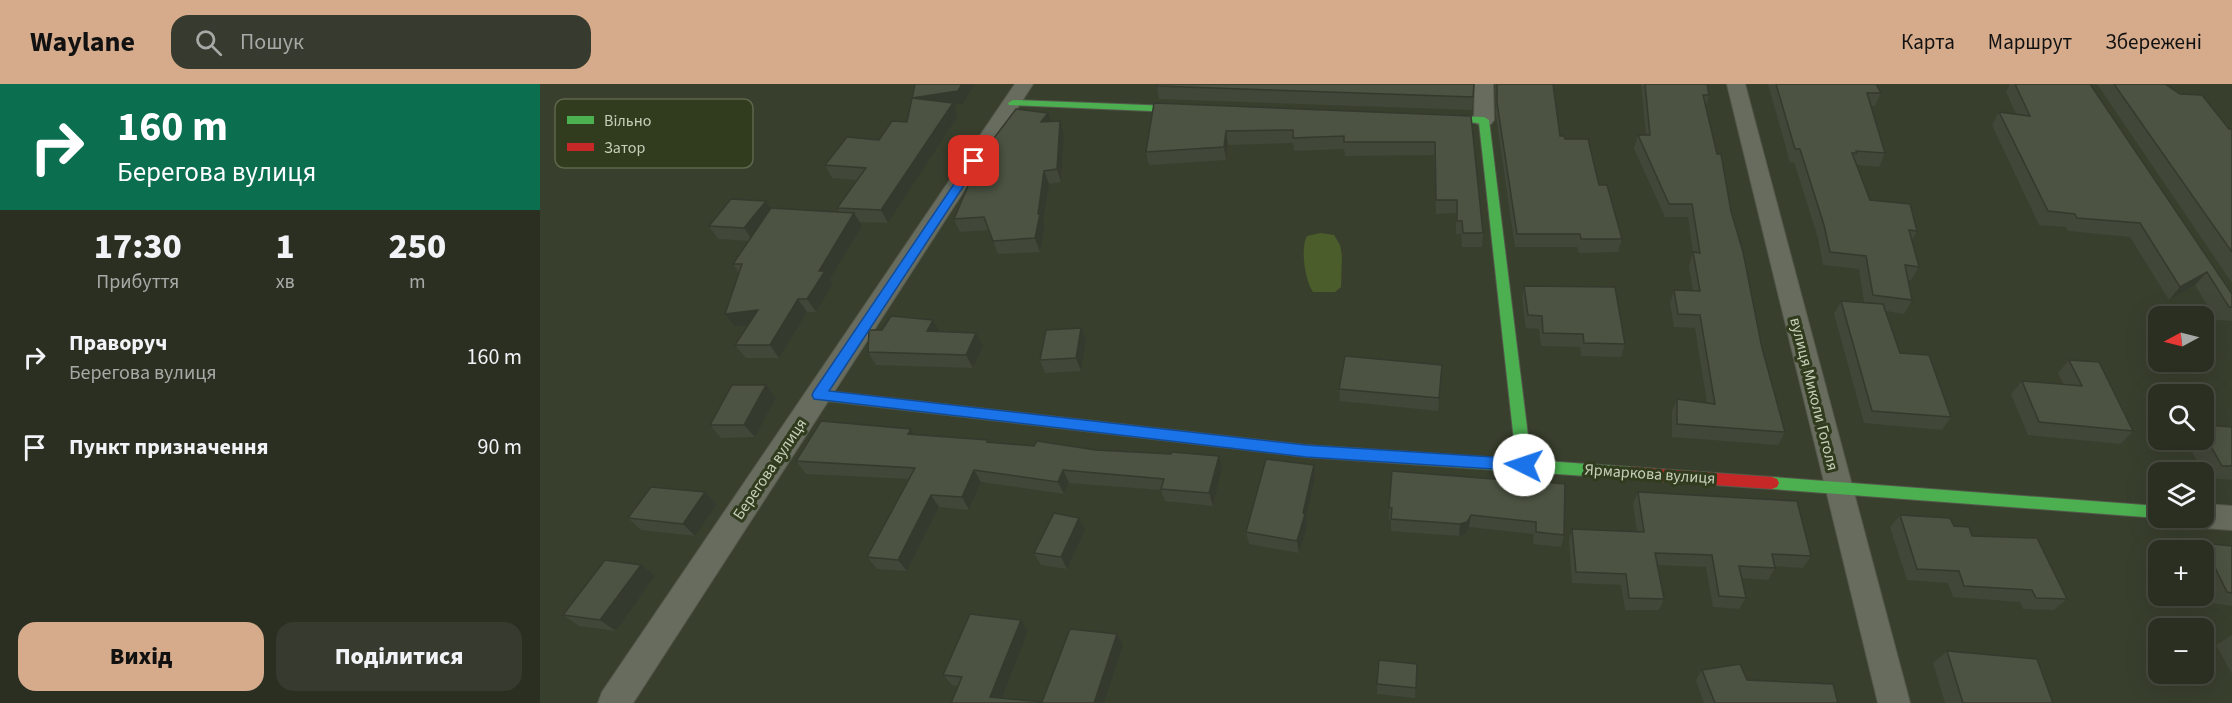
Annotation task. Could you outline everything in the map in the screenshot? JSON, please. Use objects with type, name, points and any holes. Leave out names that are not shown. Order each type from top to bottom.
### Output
[{"type":"street","points":[[1484,84],[1484,120],[1524,465]]},
{"type":"street","name":"вулиця Миколи Гоголя","points":[[1736,84],[1894,703]]},
{"type":"street","points":[[1019,94],[1214,110]]},
{"type":"street","name":"Берегова вулиця","points":[[614,703],[1019,94]]},
{"type":"street","points":[[1414,118],[1484,120]]},
{"type":"street","name":"Ярмаркова вулиця","points":[[819,395],[1306,451],[1838,487],[2148,511]]},
{"type":"street","points":[[2214,517],[2232,518]]},
{"type":"shaded area","points":[[1321,233],[1334,235],[1340,245],[1341,287],[1335,292],[1313,292],[1306,273],[1305,241],[1307,236]]},
{"type":"building","points":[[915,84],[962,84],[958,91],[912,98]]},
{"type":"building","points":[[1157,84],[1474,84],[1473,97],[1157,86]]},
{"type":"building","points":[[1497,84],[1553,84],[1560,136],[1564,136],[1565,139],[1588,139],[1599,185],[1607,185],[1622,239],[1581,239],[1580,234],[1517,234],[1497,103]]},
{"type":"building","points":[[1645,84],[1707,84],[1709,95],[1703,95],[1717,154],[1721,154],[1731,211],[1743,252],[1762,348],[1785,432],[1677,424],[1677,399],[1715,404],[1700,315],[1678,314],[1674,290],[1700,291],[1693,252],[1700,253],[1692,204],[1669,204],[1638,135],[1650,135]]},
{"type":"building","points":[[1776,84],[1876,84],[1881,93],[1867,93],[1885,153],[1856,151],[1857,153],[1852,153],[1870,200],[1910,204],[1917,231],[1909,230],[1919,267],[1905,265],[1912,300],[1873,295],[1866,256],[1830,252],[1800,149],[1795,149]]},
{"type":"building","points":[[2015,84],[2090,84],[2232,294],[2232,307],[2229,307],[2207,272],[2180,287],[2140,223],[2077,218],[2075,214],[2048,211],[1999,112],[2030,116]]},
{"type":"building","points":[[2114,84],[2165,84],[2180,94],[2202,95],[2229,129],[2232,129],[2232,252]]},
{"type":"building","points":[[912,98],[953,103],[881,210],[837,208],[866,168],[825,165],[847,137],[879,140],[892,121],[907,122]]},
{"type":"building","points":[[1154,103],[1471,116],[1483,233],[1463,233],[1462,221],[1457,221],[1457,200],[1436,200],[1435,142],[1344,142],[1344,136],[1293,138],[1293,130],[1226,131],[1224,147],[1146,152]]},
{"type":"building","points":[[1016,109],[1048,113],[1041,122],[1060,121],[1057,169],[1044,171],[1035,238],[993,241],[984,217],[954,219],[970,181],[966,180],[985,146],[988,146]]},
{"type":"building","points":[[731,199],[766,201],[744,228],[709,226]]},
{"type":"building","points":[[771,208],[854,213],[819,271],[825,271],[807,299],[798,299],[770,345],[735,345],[758,310],[725,314],[742,264],[733,264]]},
{"type":"building","points":[[1524,286],[1615,287],[1625,344],[1584,343],[1583,334],[1543,333],[1542,316],[1528,315]]},
{"type":"building","points":[[1841,301],[1883,304],[1900,353],[1929,355],[1951,417],[1872,411]]},
{"type":"building","points":[[891,316],[933,320],[927,331],[976,333],[966,355],[868,352],[869,330],[882,330]]},
{"type":"building","points":[[1081,328],[1076,358],[1040,360],[1046,330]]},
{"type":"building","points":[[1345,356],[1442,365],[1439,398],[1339,389]]},
{"type":"building","points":[[2069,360],[2099,362],[2133,431],[2039,422],[2022,381],[2082,386]]},
{"type":"building","points":[[732,385],[766,385],[744,425],[710,425]]},
{"type":"building","points":[[821,421],[911,429],[908,434],[988,440],[987,442],[1034,446],[1037,441],[1096,450],[1219,456],[1209,493],[1161,489],[1164,479],[1063,470],[1058,482],[974,470],[962,497],[931,495],[898,560],[867,557],[915,468],[796,461]]},
{"type":"building","points":[[2214,426],[2232,427],[2232,466],[2222,466],[2213,450]]},
{"type":"building","points":[[1266,459],[1314,465],[1303,513],[1305,514],[1297,541],[1246,532]]},
{"type":"building","points":[[1392,471],[1565,484],[1564,535],[1536,532],[1536,522],[1471,515],[1467,522],[1460,524],[1391,519],[1392,508],[1389,508]]},
{"type":"building","points":[[651,487],[705,492],[683,524],[628,518]]},
{"type":"building","points":[[1638,492],[1797,501],[1811,556],[1772,554],[1775,568],[1739,566],[1746,598],[1719,596],[1712,555],[1655,553],[1664,599],[1629,598],[1626,574],[1576,572],[1572,529],[1644,532]]},
{"type":"building","points":[[1054,513],[1079,518],[1061,557],[1034,553]]},
{"type":"building","points":[[1900,515],[1950,518],[1954,526],[1969,527],[1972,536],[2037,538],[2067,599],[2036,598],[2032,590],[1964,586],[1959,571],[1917,569]]},
{"type":"building","points":[[2214,544],[2232,546],[2232,593],[2227,592],[2214,565]]},
{"type":"building","points":[[605,560],[641,565],[600,620],[563,615]]},
{"type":"building","points":[[970,614],[1021,620],[990,697],[1042,702],[1070,629],[1117,634],[1094,703],[951,703],[962,677],[943,675]]},
{"type":"building","points":[[1947,651],[2037,659],[2053,703],[1963,703]]},
{"type":"building","points":[[1379,660],[1417,664],[1416,688],[1377,684]]},
{"type":"building","points":[[1740,664],[1747,680],[1833,684],[1838,703],[1715,703],[1702,670]]},
{"type":"traffic: fast","points":[[1013,103],[1197,110]]},
{"type":"traffic: fast","points":[[1426,118],[1484,120],[1524,465]]},
{"type":"traffic: fast","points":[[819,395],[1306,451],[1630,473]]},
{"type":"traffic: fast","points":[[1772,483],[2148,511]]},
{"type":"traffic: jam","points":[[1630,473],[1772,483]]},
{"type":"route","points":[[974,161],[819,395],[1306,451],[1524,465]]}]
